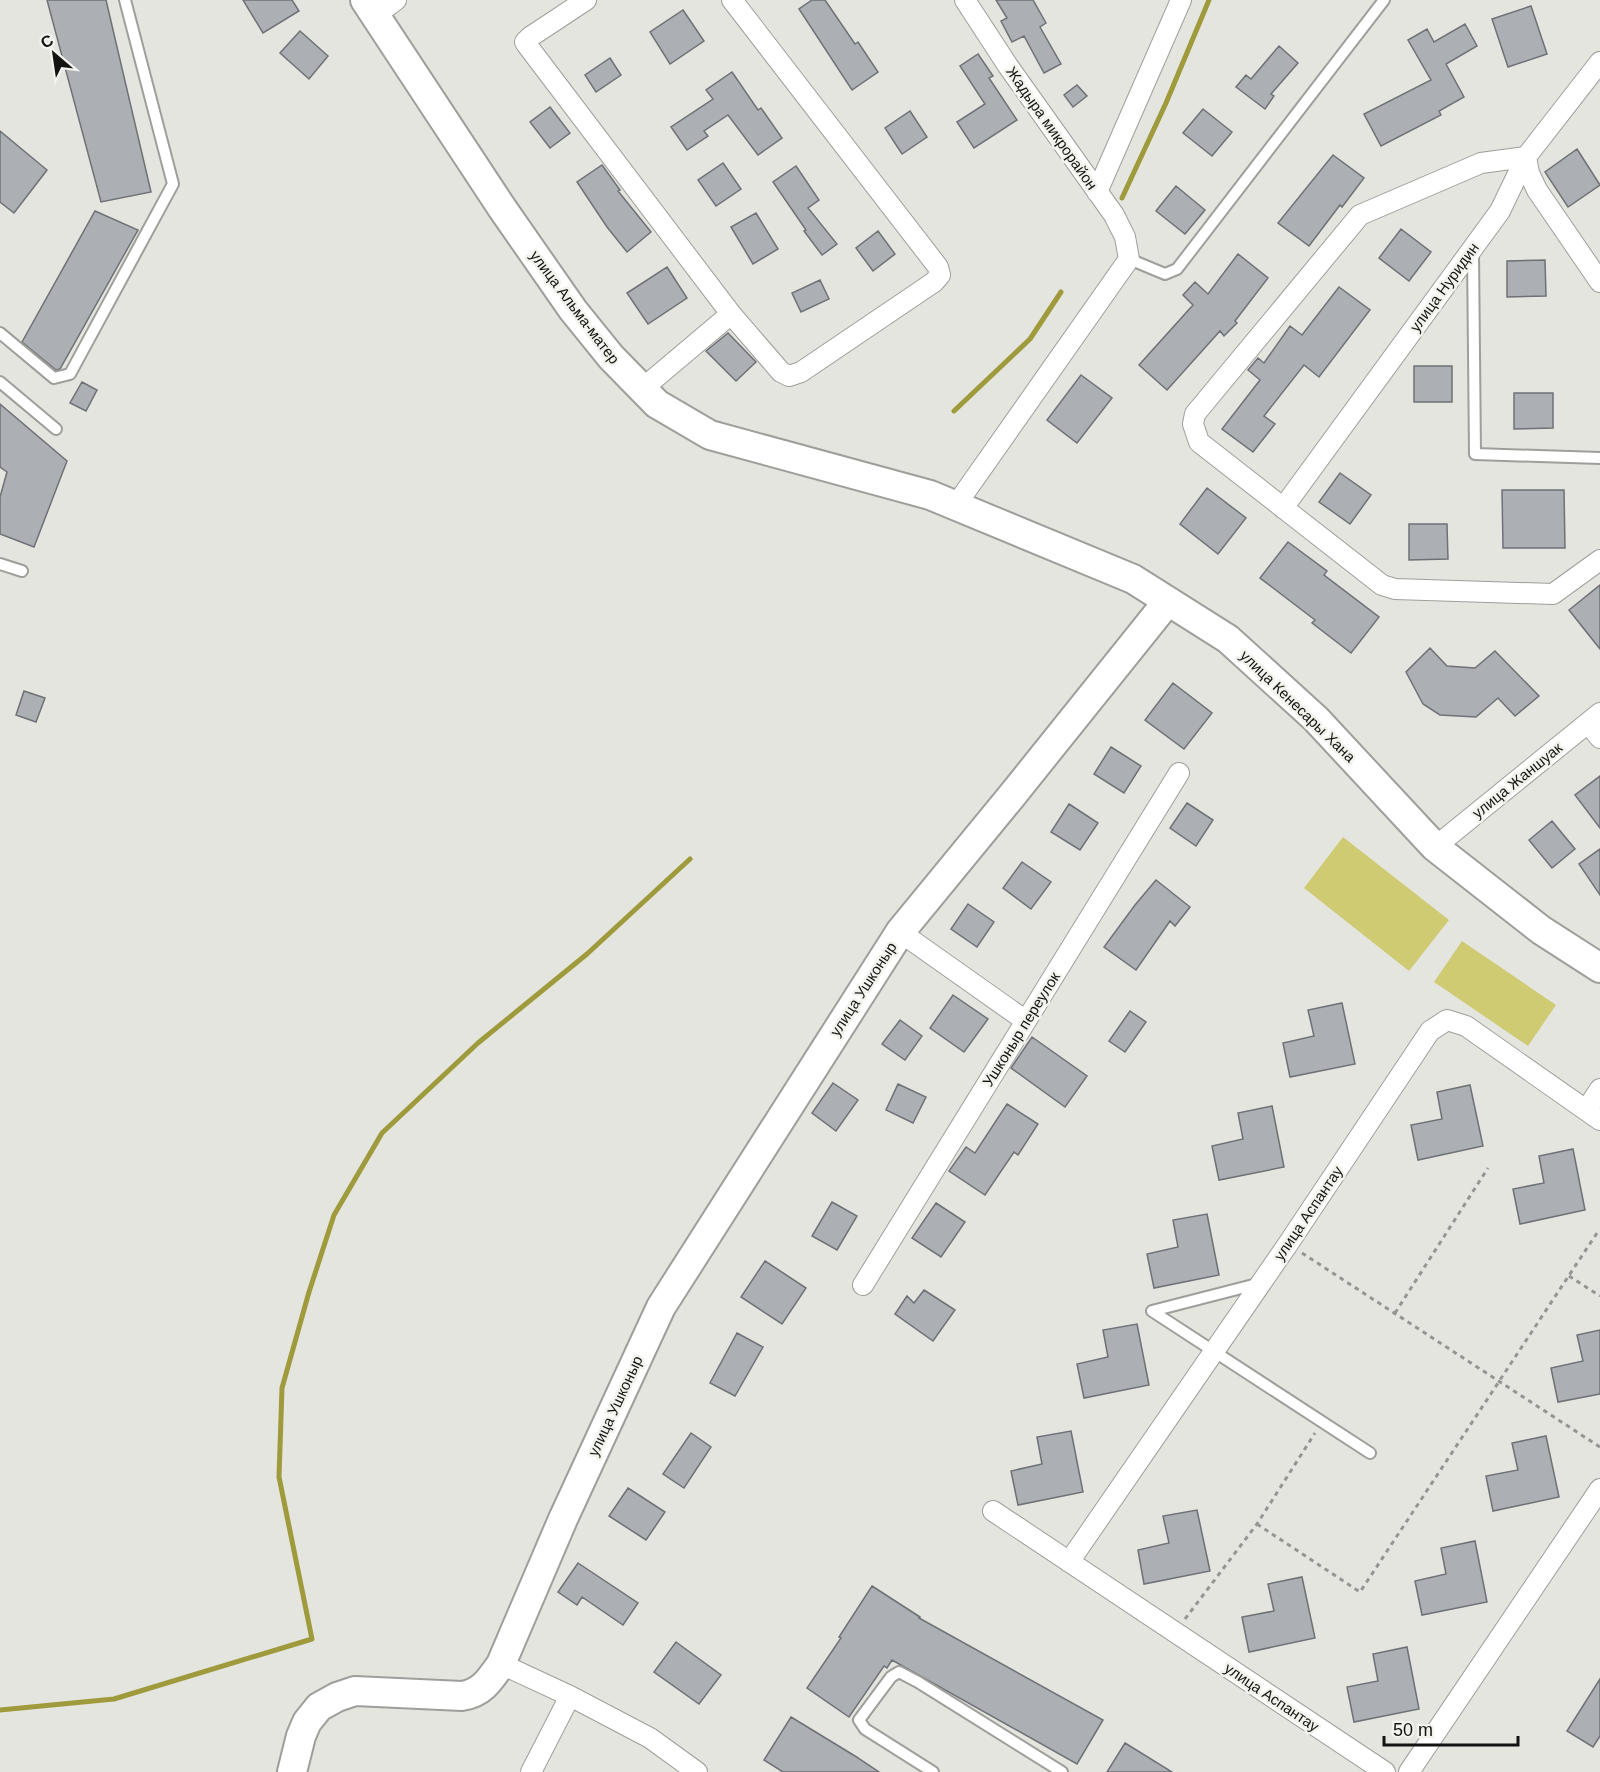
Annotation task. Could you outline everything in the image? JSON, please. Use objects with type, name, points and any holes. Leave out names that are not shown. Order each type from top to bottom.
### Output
[{"type":"street","points":[[586,0],[525,42],[731,314],[781,372],[789,376],[801,372],[934,282],[940,275],[938,267],[732,0]]},
{"type":"street","name":"Жадыра микрорайон","points":[[964,0],[1114,215],[1125,237],[1129,260]]},
{"type":"street","points":[[1097,192],[1180,1]]},
{"type":"street","name":"улица Альма-матер","points":[[379,5],[502,208],[573,310],[611,357],[657,404],[710,435],[930,495],[956,505]]},
{"type":"street","name":"улица Нуридин","points":[[1283,508],[1500,211],[1526,157],[1600,62]]},
{"type":"street","points":[[1600,282],[1537,190],[1529,173],[1526,157],[1481,163],[1360,215],[1195,414],[1193,424],[1199,442],[1382,585],[1395,589],[1553,594],[1600,560]]},
{"type":"street","points":[[956,505],[1129,260]]},
{"type":"street","points":[[642,389],[731,314]]},
{"type":"street","name":"улица Кенесары Хана","points":[[956,505],[1133,579],[1228,639],[1316,719],[1435,847],[1541,930],[1600,968]]},
{"type":"street","name":"улица Ушконыр","points":[[292,1772],[307,1722],[319,1707],[337,1697],[355,1691],[462,1696],[473,1695],[487,1685],[501,1664],[563,1519],[661,1307],[900,932],[1168,601]]},
{"type":"street","name":"улица Жаншуак","points":[[1435,847],[1596,725]]},
{"type":"street","name":"Ушконыр переулок","points":[[863,1285],[1179,773]]},
{"type":"street","name":"улица Ушконыр","points":[[900,932],[1026,1021]]},
{"type":"street","name":"улица Аспантау","points":[[1069,1562],[1261,1283],[1430,1031],[1447,1020],[1466,1026],[1593,1115]]},
{"type":"street","points":[[1593,1115],[1600,1089]]},
{"type":"street","points":[[1409,1772],[1600,1489]]},
{"type":"street","name":"улица Аспантау","points":[[993,1511],[1385,1772]]},
{"type":"street","points":[[501,1664],[570,1696],[650,1738],[697,1772]]},
{"type":"street","points":[[531,1772],[570,1696]]},
{"type":"lane","points":[[0,333],[54,378],[70,374],[173,184],[125,0]]},
{"type":"lane","points":[[1129,260],[1165,274],[1176,269],[1384,0]]},
{"type":"lane","points":[[1473,248],[1475,454],[1600,458]]},
{"type":"lane","points":[[0,382],[56,429]]},
{"type":"lane","points":[[0,564],[22,571]]},
{"type":"lane","points":[[1261,1283],[1152,1311],[1370,1453]]},
{"type":"lane","points":[[933,1772],[865,1729],[859,1720],[891,1677],[899,1672],[1062,1772]]},
{"type":"path","points":[[1395,1313],[1488,1168]]},
{"type":"path","points":[[1257,1524],[1360,1592],[1598,1233]]},
{"type":"path","points":[[1287,1244],[1600,1447]]},
{"type":"path","points":[[1569,1275],[1600,1296]]},
{"type":"path","points":[[1175,1632],[1257,1524],[1322,1422]]},
{"type":"shaded area","points":[[1343,837],[1449,920],[1409,971],[1304,888]]},
{"type":"shaded area","points":[[1462,941],[1556,1005],[1528,1046],[1434,982]]},
{"type":"building","points":[[47,0],[106,0],[151,192],[101,202]]},
{"type":"building","points":[[243,0],[292,0],[299,11],[263,33]]},
{"type":"building","points":[[812,0],[825,0],[855,44],[858,42],[878,72],[852,90],[799,9]]},
{"type":"building","points":[[996,0],[1033,0],[1046,23],[1040,27],[1061,64],[1044,73],[1024,36],[1012,42],[1001,21],[1007,18]]},
{"type":"building","points":[[1531,6],[1547,54],[1508,67],[1492,19]]},
{"type":"building","points":[[683,10],[704,41],[670,64],[650,32]]},
{"type":"building","points":[[1465,24],[1477,46],[1446,64],[1464,97],[1439,111],[1441,115],[1381,146],[1364,114],[1431,80],[1408,40],[1427,29],[1434,42]]},
{"type":"building","points":[[300,31],[328,56],[309,79],[280,53]]},
{"type":"building","points":[[1279,46],[1298,63],[1271,94],[1274,96],[1265,109],[1236,87],[1246,75],[1251,79]]},
{"type":"building","points":[[978,54],[993,76],[989,78],[1017,120],[974,148],[957,122],[985,104],[960,66]]},
{"type":"building","points":[[610,58],[621,75],[596,92],[585,75]]},
{"type":"building","points":[[732,72],[758,110],[761,108],[782,138],[758,155],[728,115],[704,131],[708,136],[687,150],[671,127],[713,99],[706,90]]},
{"type":"building","points":[[1077,85],[1087,96],[1073,107],[1064,95]]},
{"type":"building","points":[[550,107],[570,133],[550,148],[530,122]]},
{"type":"building","points":[[1203,109],[1232,132],[1212,156],[1183,133]]},
{"type":"building","points":[[910,111],[927,137],[902,154],[885,128]]},
{"type":"building","points":[[0,131],[47,170],[14,213],[0,202]]},
{"type":"building","points":[[1577,149],[1600,185],[1568,207],[1545,172]]},
{"type":"building","points":[[1333,155],[1364,178],[1309,246],[1278,223]]},
{"type":"building","points":[[723,163],[741,189],[716,206],[698,180]]},
{"type":"building","points":[[602,165],[620,190],[618,191],[651,232],[627,252],[577,182]]},
{"type":"building","points":[[796,166],[819,200],[808,208],[837,244],[822,255],[773,182]]},
{"type":"building","points":[[1176,186],[1205,210],[1185,234],[1156,211]]},
{"type":"building","points":[[95,211],[138,230],[60,369],[56,370],[22,342]]},
{"type":"building","points":[[756,213],[778,249],[753,264],[731,227]]},
{"type":"building","points":[[1401,229],[1431,252],[1409,281],[1379,258]]},
{"type":"building","points":[[878,231],[895,254],[873,271],[856,248]]},
{"type":"building","points":[[1238,254],[1268,278],[1235,321],[1237,323],[1224,336],[1220,331],[1167,390],[1139,365],[1193,305],[1183,295],[1195,282],[1208,294]]},
{"type":"building","points":[[1545,260],[1546,296],[1507,297],[1507,261]]},
{"type":"building","points":[[667,267],[687,298],[648,324],[627,293]]},
{"type":"building","points":[[820,280],[829,299],[801,312],[792,293]]},
{"type":"building","points":[[1339,287],[1370,310],[1319,377],[1304,365],[1264,416],[1275,424],[1253,452],[1222,429],[1260,380],[1248,370],[1258,358],[1264,363],[1290,326],[1302,335]]},
{"type":"building","points":[[728,333],[756,362],[736,381],[706,351]]},
{"type":"building","points":[[1414,366],[1452,366],[1452,402],[1414,402]]},
{"type":"building","points":[[1081,375],[1112,398],[1077,443],[1047,420]]},
{"type":"building","points":[[82,382],[97,390],[86,411],[70,403]]},
{"type":"building","points":[[1514,393],[1553,393],[1553,428],[1514,429]]},
{"type":"building","points":[[0,404],[67,461],[34,547],[0,534],[0,497],[7,472],[0,467]]},
{"type":"building","points":[[1340,473],[1371,495],[1350,524],[1319,502]]},
{"type":"building","points":[[1207,488],[1246,518],[1218,554],[1180,524]]},
{"type":"building","points":[[1502,490],[1564,490],[1565,548],[1503,548]]},
{"type":"building","points":[[1409,524],[1447,524],[1448,559],[1409,560]]},
{"type":"building","points":[[1288,542],[1327,571],[1324,575],[1379,617],[1351,653],[1312,623],[1315,620],[1260,578]]},
{"type":"building","points":[[1600,585],[1600,649],[1569,610]]},
{"type":"building","points":[[1430,648],[1447,666],[1475,668],[1495,651],[1539,696],[1515,716],[1498,698],[1476,717],[1440,715],[1423,704],[1406,672]]},
{"type":"building","points":[[1173,683],[1212,713],[1184,749],[1145,720]]},
{"type":"building","points":[[24,691],[45,698],[36,722],[16,715]]},
{"type":"building","points":[[1111,747],[1141,766],[1124,793],[1094,774]]},
{"type":"building","points":[[1600,776],[1600,828],[1575,795]]},
{"type":"building","points":[[1187,803],[1213,820],[1196,846],[1170,828]]},
{"type":"building","points":[[1069,804],[1098,823],[1080,850],[1051,832]]},
{"type":"building","points":[[1552,821],[1575,849],[1552,868],[1529,840]]},
{"type":"building","points":[[1600,849],[1600,895],[1579,864]]},
{"type":"building","points":[[1022,862],[1051,882],[1031,909],[1003,888]]},
{"type":"building","points":[[1156,880],[1190,907],[1175,926],[1170,921],[1136,970],[1104,947]]},
{"type":"building","points":[[968,904],[994,922],[977,947],[951,929]]},
{"type":"building","points":[[953,995],[988,1019],[964,1052],[930,1028]]},
{"type":"building","points":[[1342,1003],[1355,1064],[1290,1077],[1283,1043],[1314,1036],[1308,1010]]},
{"type":"building","points":[[1130,1011],[1146,1022],[1125,1052],[1109,1041]]},
{"type":"building","points":[[900,1020],[922,1036],[905,1060],[882,1044]]},
{"type":"building","points":[[1032,1037],[1087,1076],[1065,1107],[1011,1068]]},
{"type":"building","points":[[833,1083],[858,1100],[836,1131],[812,1113]]},
{"type":"building","points":[[898,1084],[926,1097],[913,1123],[886,1110]]},
{"type":"building","points":[[1470,1085],[1483,1146],[1418,1160],[1411,1125],[1442,1119],[1437,1092]]},
{"type":"building","points":[[1007,1104],[1038,1124],[1018,1155],[1014,1152],[985,1195],[949,1171],[966,1147],[975,1153]]},
{"type":"building","points":[[1272,1106],[1284,1167],[1219,1180],[1212,1146],[1243,1139],[1238,1113]]},
{"type":"building","points":[[1573,1149],[1585,1210],[1520,1224],[1513,1189],[1544,1183],[1539,1156]]},
{"type":"building","points":[[832,1202],[857,1216],[837,1250],[812,1236]]},
{"type":"building","points":[[936,1203],[965,1222],[941,1257],[912,1238]]},
{"type":"building","points":[[1207,1214],[1219,1275],[1154,1288],[1147,1254],[1178,1247],[1173,1220]]},
{"type":"building","points":[[765,1261],[806,1288],[782,1324],[741,1297]]},
{"type":"building","points":[[924,1290],[955,1310],[933,1341],[895,1314],[907,1296],[914,1303]]},
{"type":"building","points":[[1137,1324],[1149,1385],[1084,1398],[1077,1364],[1108,1357],[1103,1330]]},
{"type":"building","points":[[1600,1330],[1600,1394],[1558,1402],[1551,1368],[1583,1361],[1577,1335]]},
{"type":"building","points":[[737,1333],[763,1347],[735,1396],[710,1383]]},
{"type":"building","points":[[1071,1431],[1083,1492],[1018,1505],[1011,1471],[1042,1464],[1037,1437]]},
{"type":"building","points":[[691,1433],[711,1447],[684,1488],[663,1474]]},
{"type":"building","points":[[1546,1436],[1559,1497],[1493,1511],[1486,1476],[1518,1470],[1512,1443]]},
{"type":"building","points":[[628,1488],[665,1512],[646,1540],[609,1516]]},
{"type":"building","points":[[1197,1510],[1210,1571],[1144,1584],[1138,1550],[1169,1543],[1163,1516]]},
{"type":"building","points":[[1475,1541],[1487,1602],[1422,1615],[1415,1581],[1446,1574],[1441,1548]]},
{"type":"building","points":[[578,1563],[638,1603],[623,1625],[582,1597],[577,1605],[558,1592]]},
{"type":"building","points":[[1302,1577],[1315,1638],[1249,1652],[1242,1617],[1274,1611],[1268,1584]]},
{"type":"building","points":[[872,1586],[919,1618],[1103,1720],[1077,1764],[892,1660],[887,1668],[884,1666],[849,1717],[807,1688],[841,1638],[839,1637]]},
{"type":"building","points":[[676,1642],[721,1675],[699,1704],[654,1672]]},
{"type":"building","points":[[1407,1647],[1419,1709],[1354,1722],[1347,1687],[1378,1681],[1373,1654]]},
{"type":"building","points":[[1600,1679],[1600,1736],[1593,1747],[1567,1731]]},
{"type":"building","points":[[791,1717],[879,1772],[783,1772],[764,1760]]},
{"type":"building","points":[[1125,1743],[1172,1772],[1107,1772]]},
{"type":"waterway","points":[[1122,198],[1166,103],[1209,0]]},
{"type":"waterway","points":[[954,411],[1030,339],[1061,292]]},
{"type":"waterway","points":[[0,1710],[114,1699],[312,1639],[279,1477],[282,1388],[334,1215],[382,1133],[478,1043],[587,954],[690,859]]}]
